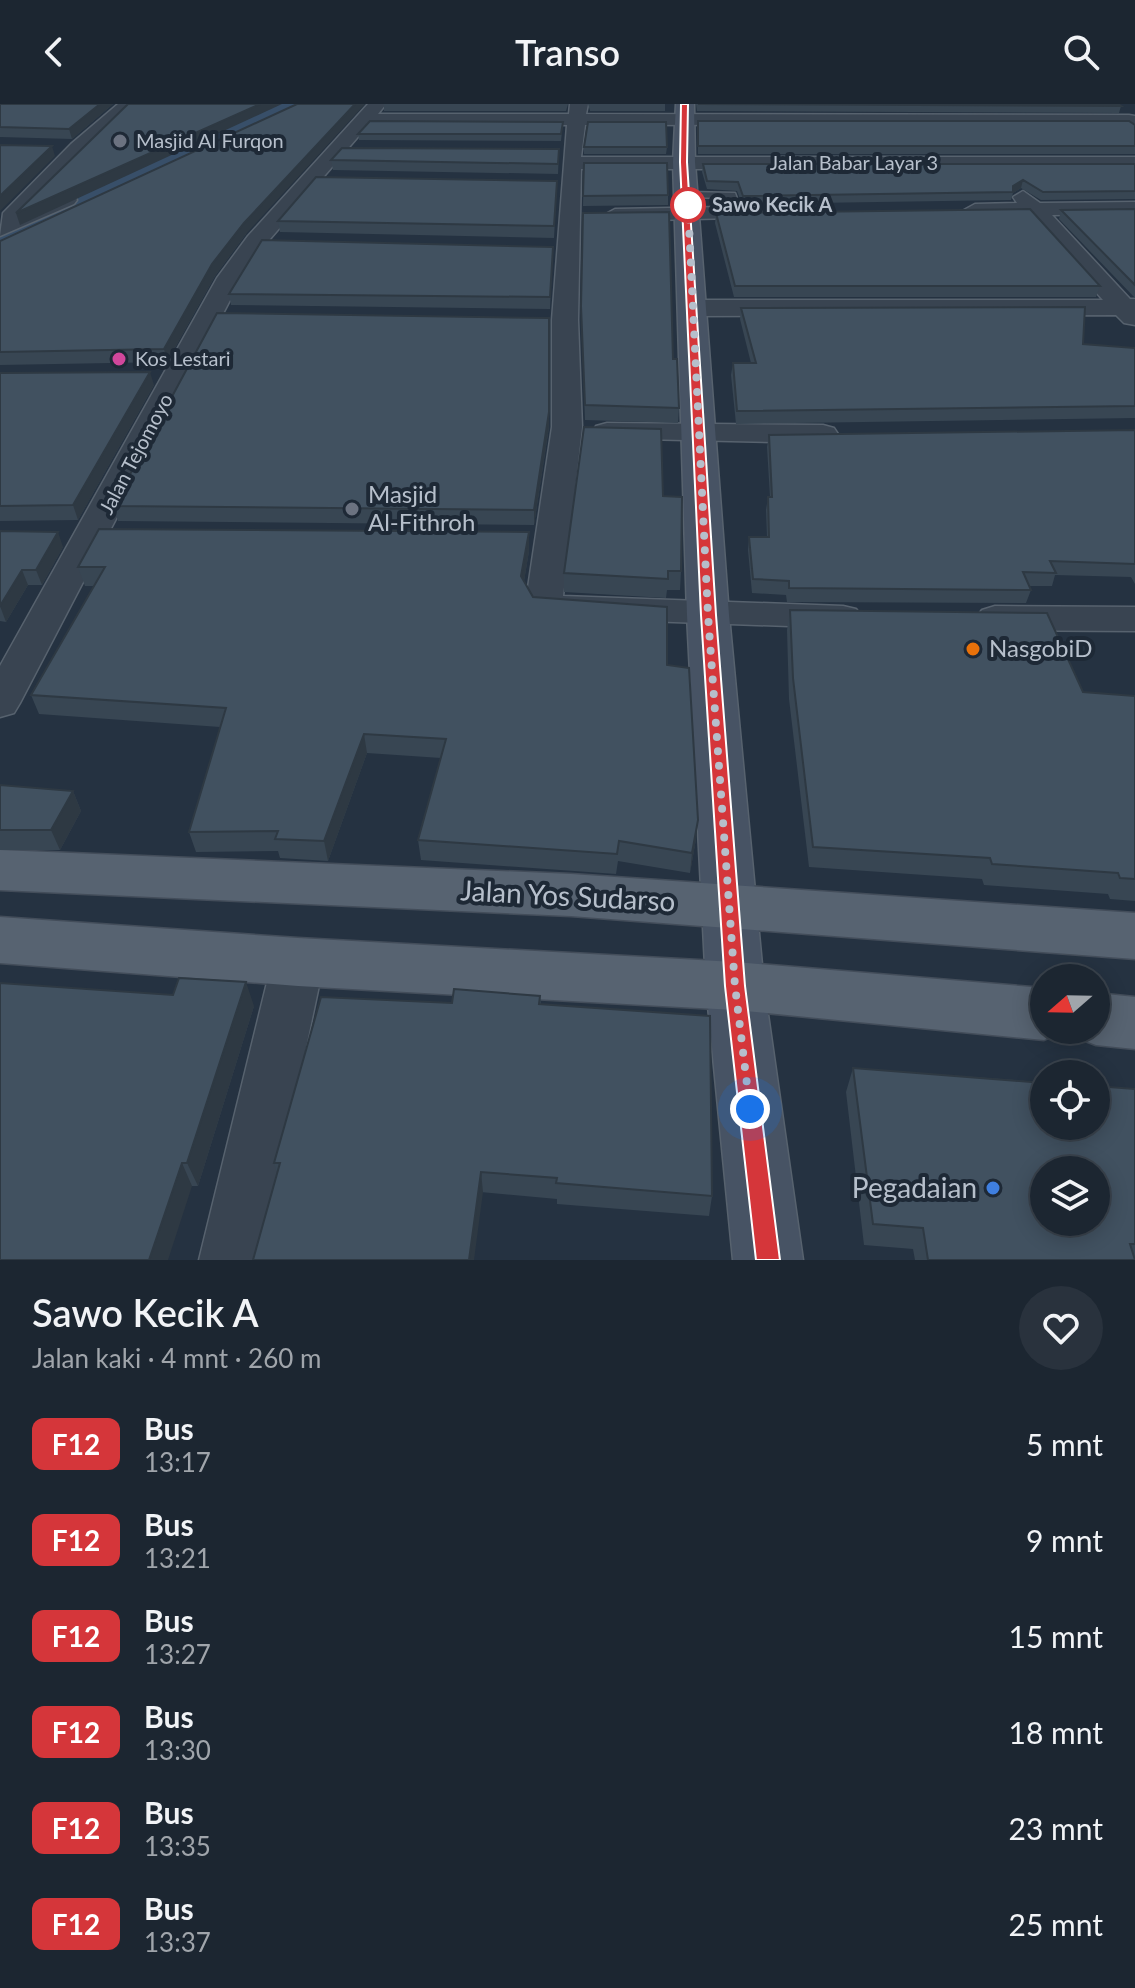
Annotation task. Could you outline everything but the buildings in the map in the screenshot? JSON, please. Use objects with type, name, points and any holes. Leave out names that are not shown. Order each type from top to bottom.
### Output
[{"type":"main road","points":[[684,112],[708,615],[735,986],[768,1260]]},
{"type":"main road","name":"Jalan Yos Sudarso","points":[[0,870],[571,895],[1135,936]]},
{"type":"main road","points":[[0,940],[298,962],[735,986],[1030,1013]]},
{"type":"main road","points":[[1110,1020],[1135,1023]]},
{"type":"street","points":[[0,228],[78,148],[128,104]]},
{"type":"street","points":[[1116,104],[1132,123]]},
{"type":"street","points":[[365,109],[948,111],[1132,123]]},
{"type":"street","name":"Jalan Tejomoyo","points":[[0,703],[94,533],[207,315],[256,241],[323,179],[337,149],[365,109]]},
{"type":"street","points":[[948,111],[1034,210],[1131,311]]},
{"type":"street","points":[[577,112],[566,166],[585,216],[569,248],[550,319],[566,431],[562,478],[535,538],[547,605],[708,615],[882,617]]},
{"type":"street","points":[[47,147],[78,148]]},
{"type":"street","points":[[337,149],[369,149]]},
{"type":"street","name":"Jalan Babar Layar 3","points":[[566,166],[684,162],[1135,163]]},
{"type":"street","points":[[0,228],[88,198],[0,245]]},
{"type":"street","points":[[585,216],[688,204],[798,212]]},
{"type":"street","points":[[956,210],[1135,208]]},
{"type":"street","points":[[256,241],[288,242]]},
{"type":"street","points":[[537,248],[569,248]]},
{"type":"street","points":[[693,308],[1131,311]]},
{"type":"street","points":[[207,315],[237,316]]},
{"type":"street","points":[[149,373],[179,373]]},
{"type":"street","points":[[566,431],[700,436],[853,434]]},
{"type":"street","points":[[955,618],[1135,619]]},
{"type":"street","points":[[230,1260],[298,962]]},
{"type":"lane","points":[[688,204],[731,195],[735,207]]},
{"type":"waterway","points":[[0,238],[294,104]]},
{"type":"bus line","name":"F12","points":[[685,104],[684,162],[708,615],[728,854],[735,986],[768,1260]]},
{"type":"place","name":"Masjid Al Furqon","points":[[120,141]]},
{"type":"place","name":"Sawo Kecik A","points":[[688,205]]},
{"type":"place","name":"Kos Lestari","points":[[119,359]]},
{"type":"place","name":"Masjid Al-Fithroh","points":[[352,509]]},
{"type":"place","name":"NasgobiD","points":[[973,649]]},
{"type":"place","name":"Pegadaian","points":[[993,1188]]},
{"type":"route","points":[[688,205],[708,615],[728,854],[735,986],[750,1109]]}]
